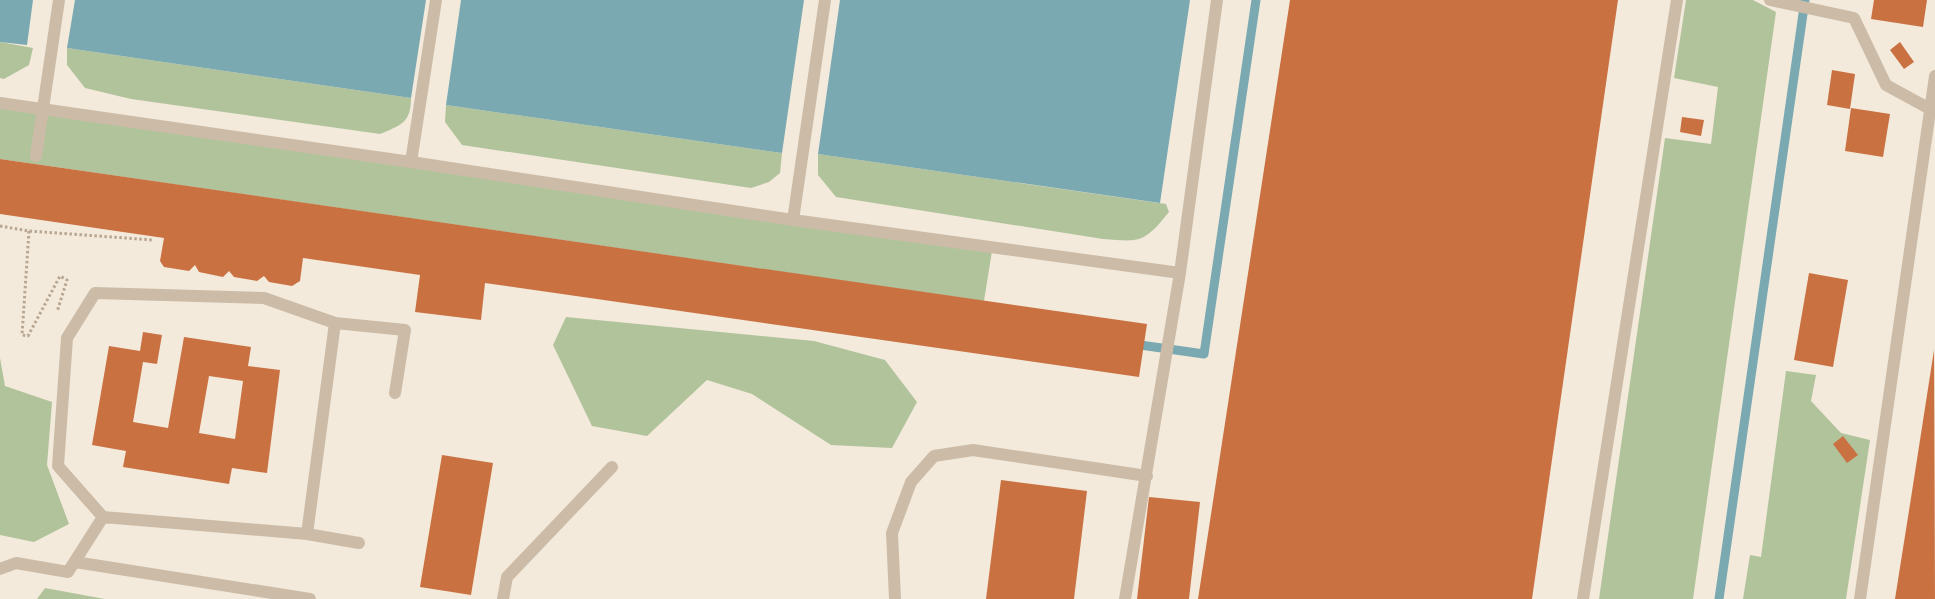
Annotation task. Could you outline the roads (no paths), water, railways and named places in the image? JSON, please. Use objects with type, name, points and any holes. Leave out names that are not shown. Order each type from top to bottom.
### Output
[{"type":"lane","points":[[36,156],[59,0]]},
{"type":"lane","points":[[412,162],[436,0]]},
{"type":"lane","points":[[793,220],[826,0]]},
{"type":"lane","points":[[1126,599],[1180,272],[1217,0]]},
{"type":"lane","points":[[1583,599],[1677,0]]},
{"type":"lane","points":[[1770,0],[1854,18],[1886,85],[1930,108]]},
{"type":"lane","points":[[1860,599],[1935,76]]},
{"type":"lane","points":[[0,103],[412,162],[793,220],[1180,272]]},
{"type":"lane","points":[[359,543],[306,534],[103,517],[58,466],[67,338],[95,293],[264,298],[335,324],[405,330],[395,393]]},
{"type":"lane","points":[[306,534],[335,324]]},
{"type":"lane","points":[[895,599],[892,533],[911,482],[934,456],[973,450],[1146,476]]},
{"type":"lane","points":[[503,599],[507,577],[612,467]]},
{"type":"lane","points":[[0,569],[16,564],[68,572],[103,517]]},
{"type":"lane","points":[[75,562],[310,599]]},
{"type":"water","points":[[0,0],[33,0],[27,45],[0,42]]},
{"type":"water","points":[[75,0],[426,0],[411,98],[67,48]]},
{"type":"water","points":[[461,0],[804,0],[782,153],[446,105]]},
{"type":"water","points":[[840,0],[1190,0],[1160,203],[818,154]]},
{"type":"waterway","points":[[1133,344],[1204,354],[1256,0]]},
{"type":"waterway","points":[[1719,599],[1805,0]]}]
